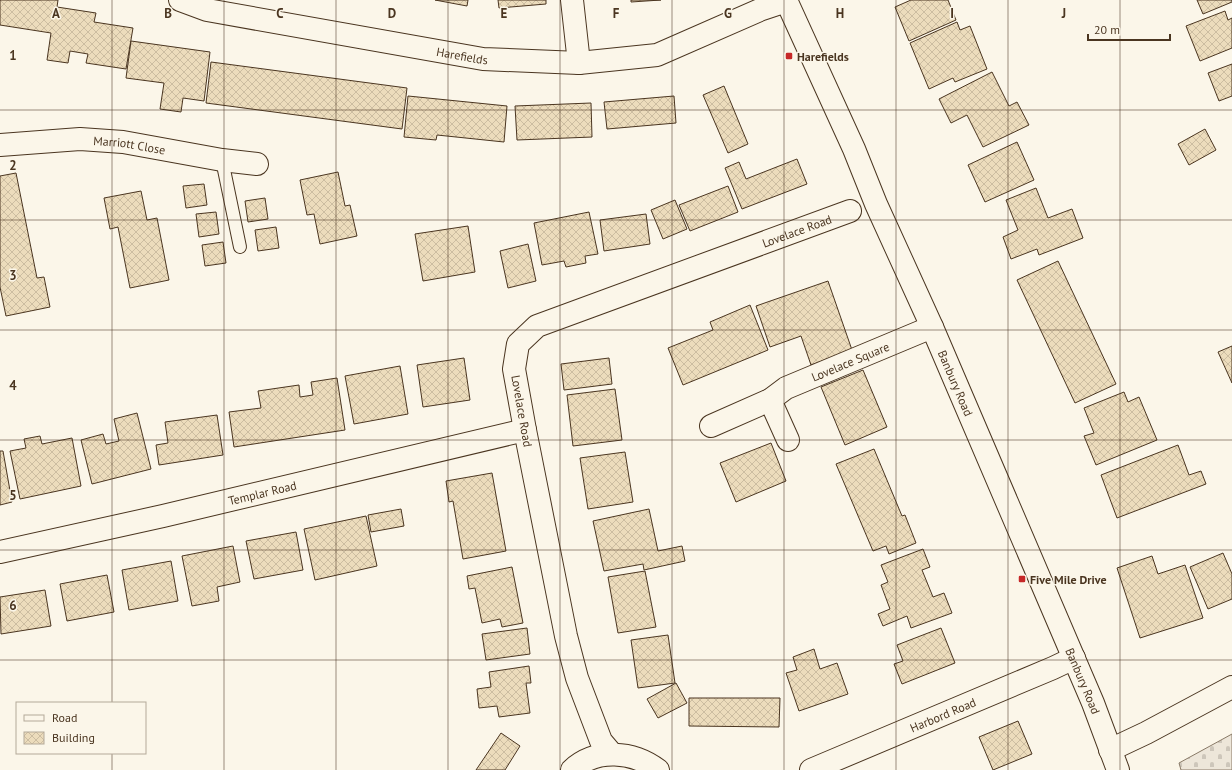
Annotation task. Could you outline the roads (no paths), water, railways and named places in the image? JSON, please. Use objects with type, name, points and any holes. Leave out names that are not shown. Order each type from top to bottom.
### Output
[{"type":"street","name":"Harefields","points":[[180,0],[207,10],[483,58],[579,63],[657,55],[786,0]]},
{"type":"street","points":[[572,0],[579,63]]},
{"type":"street","name":"Banbury Road","points":[[786,0],[854,149],[876,204],[932,327],[1093,703],[1114,760]]},
{"type":"street","name":"Marriott Close","points":[[0,145],[80,140],[122,142],[222,160],[257,164]]},
{"type":"street","name":"Lovelace Road","points":[[612,754],[601,742],[577,678],[566,636],[514,369],[518,344],[537,326],[845,213]]},
{"type":"street","name":"Lovelace Square","points":[[711,426],[770,400],[786,388],[932,327]]},
{"type":"street","points":[[770,400],[788,440]]},
{"type":"street","name":"Templar Road","points":[[0,552],[163,516],[525,430]]},
{"type":"street","name":"Harbord Road","points":[[811,770],[1074,658]]},
{"type":"street","points":[[1114,760],[1146,733],[1232,687]]},
{"type":"street","points":[[572,770],[591,759],[612,754],[626,755],[637,758],[650,764],[658,770]]},
{"type":"lane","points":[[222,160],[240,247]]},
{"type":"place","name":"Harefields","points":[[789,56]]},
{"type":"place","name":"Five Mile Drive","points":[[1022,579]]}]
